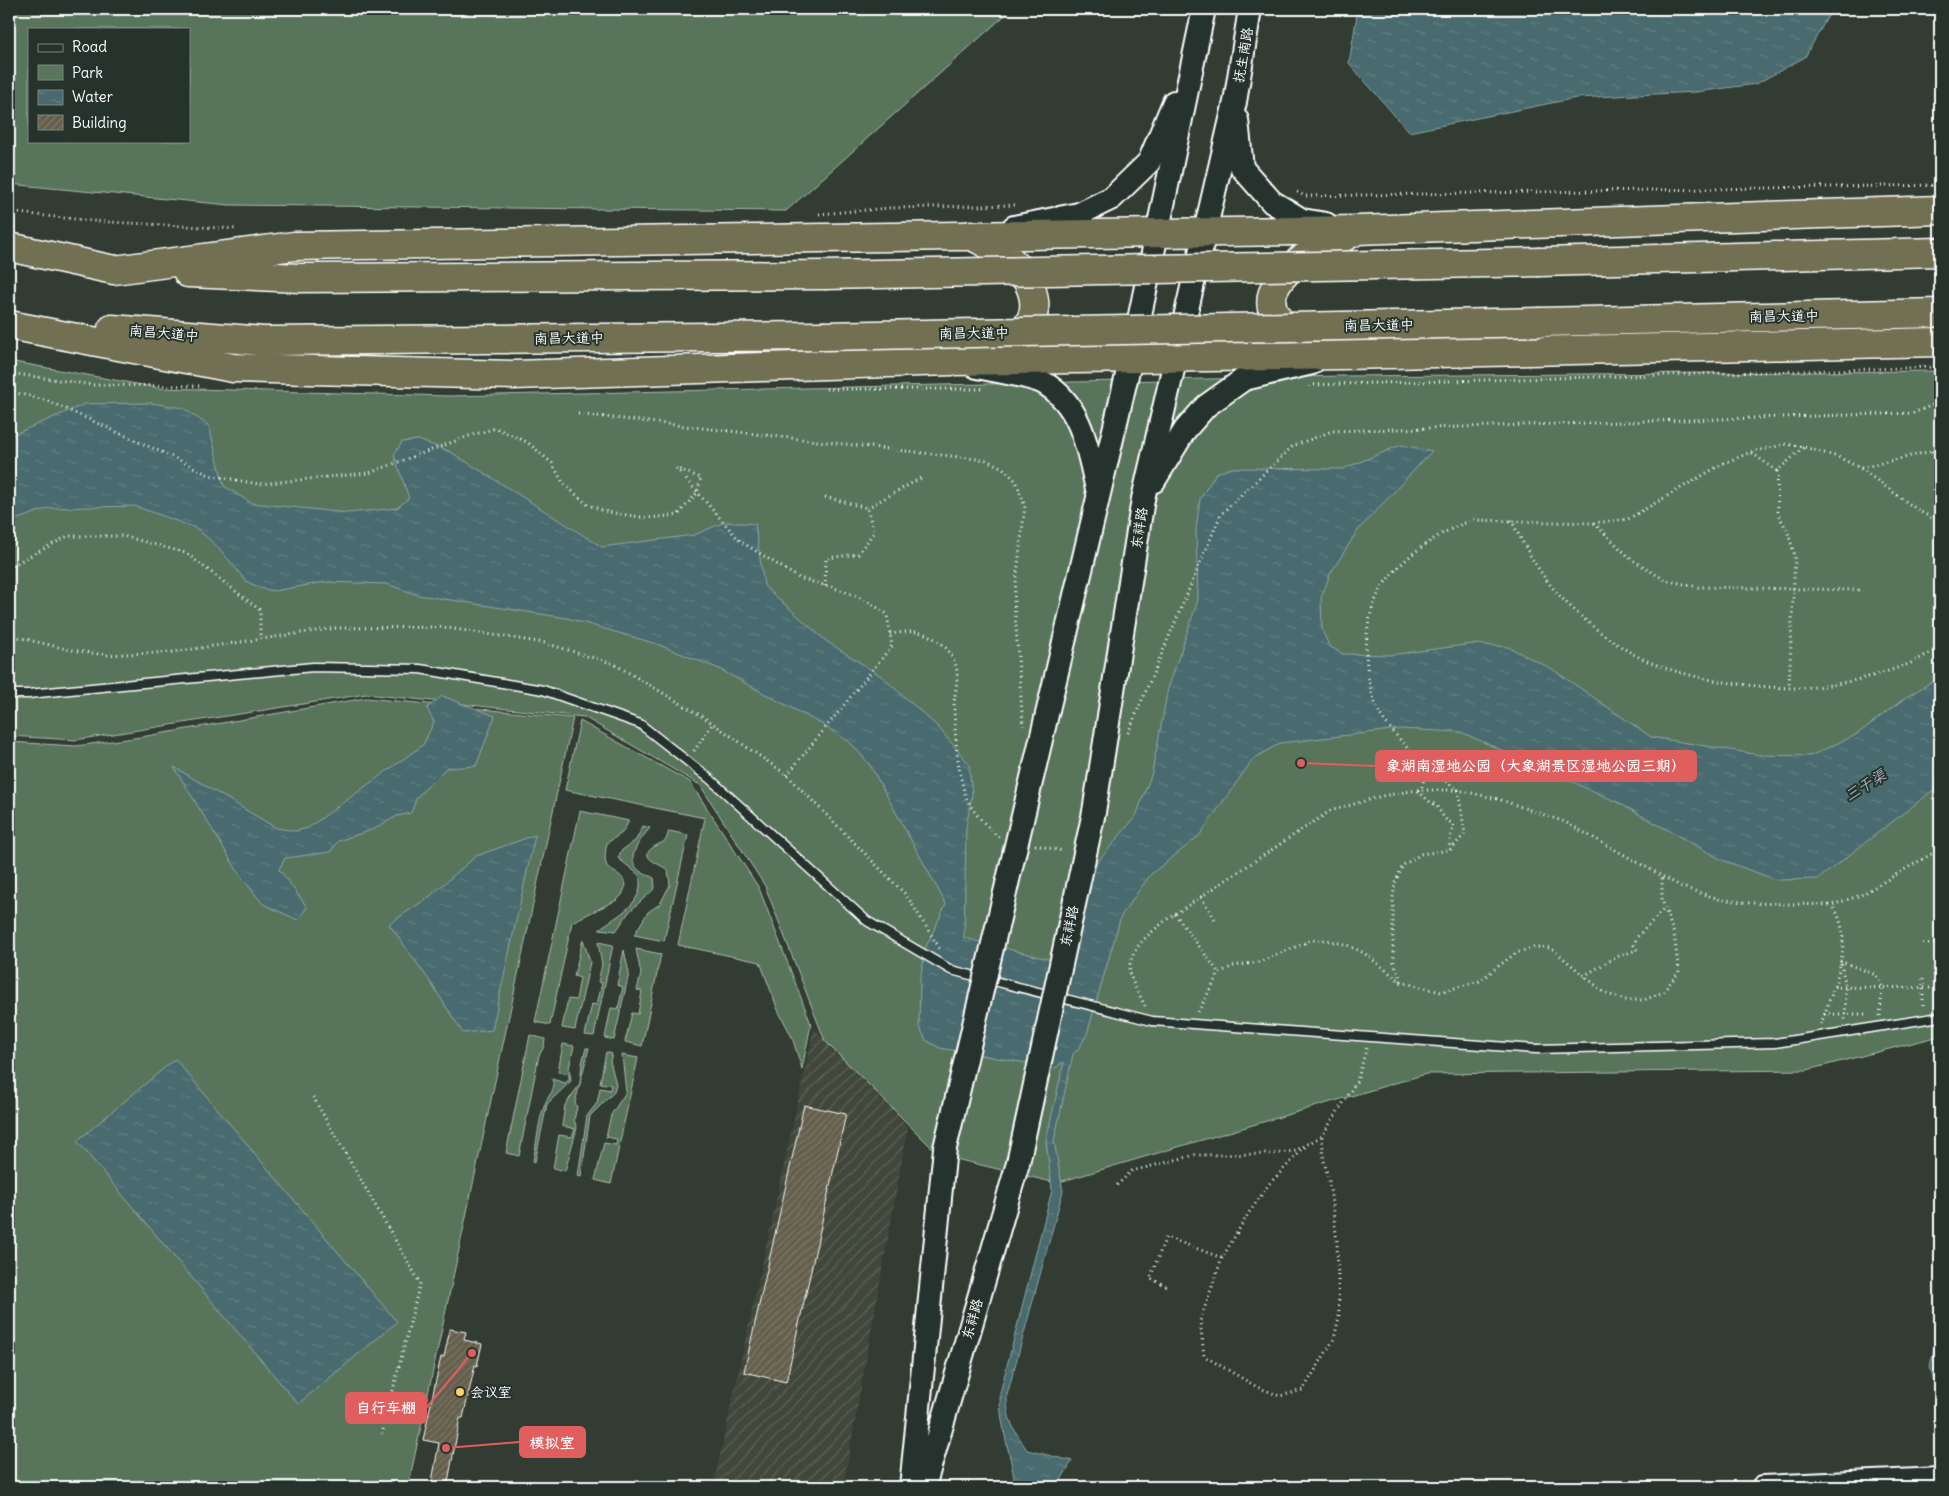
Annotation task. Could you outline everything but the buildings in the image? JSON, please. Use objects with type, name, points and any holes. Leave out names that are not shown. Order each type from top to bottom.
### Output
[{"type":"highway","points":[[9,247],[114,270],[294,246],[1357,230],[1940,210]]},
{"type":"highway","points":[[1344,355],[1297,337],[1276,317],[1270,304],[1273,288],[1296,263],[1357,230]]},
{"type":"highway","points":[[952,361],[1011,339],[1030,323],[1036,303],[1032,286],[1008,258],[971,235]]},
{"type":"highway","points":[[9,258],[114,270],[300,278],[824,275],[1540,262],[1940,252]]},
{"type":"highway","name":"南昌大道中","points":[[9,319],[264,341],[824,336],[1940,313]]},
{"type":"highway","points":[[9,325],[234,368],[514,375],[952,361],[1344,355],[1940,342]]},
{"type":"main road","points":[[911,1487],[946,1148],[1131,358],[1204,9]]},
{"type":"main road","name":"抚生南路","points":[[1235,102],[1250,9]]},
{"type":"main road","points":[[971,235],[1080,214],[1112,198],[1149,162],[1194,55]]},
{"type":"main road","points":[[1235,102],[1242,168],[1272,202],[1302,220],[1357,230]]},
{"type":"main road","name":"东祥路","points":[[924,1487],[1018,1163],[1094,812],[1143,499],[1235,102]]},
{"type":"main road","points":[[1143,499],[1185,430],[1206,406],[1244,379],[1344,355]]},
{"type":"main road","points":[[952,361],[1043,382],[1067,401],[1084,432],[1099,497]]},
{"type":"main road","points":[[1763,1487],[1940,1478]]},
{"type":"lane","points":[[9,694],[313,667],[420,669],[543,690],[640,724],[710,779],[867,921],[953,971],[1152,1021],[1536,1049],[1775,1043],[1940,1017]]},
{"type":"path","points":[[1290,189],[1305,196],[1940,185]]},
{"type":"path","points":[[811,215],[889,208],[1026,204]]},
{"type":"path","points":[[9,212],[92,221],[245,229]]},
{"type":"path","points":[[1306,386],[1940,367]]},
{"type":"path","points":[[9,391],[48,401],[177,459],[209,476],[258,484],[369,473],[468,436],[496,428],[527,442],[552,463],[563,483],[588,505],[608,512],[647,518],[678,515],[697,493],[701,478],[676,468],[697,493],[740,541],[799,578],[844,591],[867,601],[887,614],[892,646],[787,775]]},
{"type":"path","points":[[1125,740],[1221,514],[1293,446],[1332,431],[1913,413],[1940,402]]},
{"type":"path","points":[[578,414],[986,460],[1003,468],[1016,481],[1025,506],[1014,599],[1023,732]]},
{"type":"path","points":[[1401,982],[1394,962],[1393,898],[1395,883],[1403,865],[1421,854],[1450,850],[1465,834],[1458,790],[1420,764],[1402,743],[1381,715],[1372,694],[1366,670],[1366,649],[1373,610],[1386,580],[1403,563],[1456,526],[1474,520],[1594,523],[1628,519],[1722,464],[1751,452],[1787,444],[1838,457],[1860,468],[1919,511],[1940,522]]},
{"type":"path","points":[[1789,687],[1794,556],[1787,530],[1778,514],[1777,471],[1804,447]]},
{"type":"path","points":[[1860,468],[1940,449]]},
{"type":"path","points":[[1751,452],[1777,471]]},
{"type":"path","points":[[1932,452],[1940,464]]},
{"type":"path","points":[[825,498],[867,508],[922,478]]},
{"type":"path","points":[[825,586],[826,558],[858,554],[874,532],[867,508]]},
{"type":"path","points":[[1510,520],[1534,563],[1559,595],[1591,625],[1629,652],[1666,668],[1709,680],[1757,686],[1801,688],[1841,683],[1900,667],[1940,647]]},
{"type":"path","points":[[1594,523],[1631,559],[1665,580],[1698,587],[1859,590]]},
{"type":"path","points":[[9,569],[68,536],[123,536],[186,553],[260,610],[260,639]]},
{"type":"path","points":[[9,635],[66,649],[105,655],[173,652],[336,628],[442,627],[544,643],[614,664],[713,723],[787,775],[907,896],[953,971]]},
{"type":"path","points":[[890,634],[916,632],[940,642],[953,655],[957,673],[954,704],[955,722],[960,775],[965,796],[979,817],[997,836],[1006,838]]},
{"type":"path","points":[[687,761],[713,723]]},
{"type":"path","points":[[1417,790],[1422,787],[1424,776],[1420,764]]},
{"type":"path","points":[[1417,790],[1436,805],[1445,819],[1452,824],[1453,832],[1448,842],[1450,850]]},
{"type":"path","points":[[1152,1021],[1130,974],[1133,952],[1146,937],[1175,914],[1330,811],[1382,796],[1417,790],[1458,790],[1498,799],[1565,822],[1682,887],[1719,899],[1793,905],[1832,905],[1861,894],[1940,849]]},
{"type":"path","points":[[1034,845],[1063,851]]},
{"type":"path","points":[[1192,1024],[1218,973],[1233,966],[1259,962],[1312,940],[1326,940],[1347,945],[1364,953],[1401,982],[1441,992],[1479,981],[1516,953],[1535,947],[1551,948],[1605,993],[1624,1000],[1644,1000],[1663,992],[1679,972],[1674,934],[1662,900],[1662,876]]},
{"type":"path","points":[[1201,897],[1216,921]]},
{"type":"path","points":[[1816,1036],[1834,987],[1840,961],[1842,932],[1839,915],[1832,905]]},
{"type":"path","points":[[1586,978],[1587,974],[1616,957],[1637,950],[1634,945],[1637,937],[1664,909]]},
{"type":"path","points":[[1175,914],[1218,973]]},
{"type":"path","points":[[1923,944],[1940,944]]},
{"type":"path","points":[[1840,961],[1846,987],[1845,1032]]},
{"type":"path","points":[[1840,961],[1876,975],[1882,987],[1880,1027]]},
{"type":"path","points":[[1923,979],[1923,1020]]},
{"type":"path","points":[[1834,987],[1940,988]]},
{"type":"path","points":[[1824,1014],[1880,1015]]},
{"type":"path","points":[[1117,1185],[1132,1171],[1195,1155],[1295,1151],[1322,1136],[1357,1081],[1370,1037]]},
{"type":"path","points":[[313,1097],[420,1283],[382,1434]]},
{"type":"path","points":[[1309,1143],[1270,1183],[1250,1211],[1222,1258],[1200,1321],[1204,1356],[1257,1387],[1280,1396],[1303,1390],[1334,1339],[1339,1317],[1337,1241],[1329,1181],[1324,1161],[1322,1136]]},
{"type":"path","points":[[1166,1286],[1150,1278],[1166,1237],[1222,1258]]},
{"type":"shaded area","points":[[814,1028],[908,1127],[844,1482],[839,1487],[713,1487]]},
{"type":"green space","points":[[9,9],[1012,9],[786,211],[229,205],[9,184]]},
{"type":"green space","points":[[9,361],[159,388],[449,396],[1342,376],[1940,371],[1940,1036],[1807,1070],[1426,1074],[1056,1183],[939,1155],[825,1041],[765,886],[700,785],[584,717],[366,694],[75,740],[9,736]]},
{"type":"green space","points":[[366,698],[573,718],[408,1487],[9,1487],[9,742],[76,746],[141,737]]},
{"type":"green space","points":[[580,721],[690,782],[759,888],[811,1024],[802,1069],[792,1037],[778,1010],[760,962],[678,945],[705,818],[565,790]]},
{"type":"green space","points":[[580,811],[629,821],[622,833],[607,843],[605,855],[608,867],[623,879],[626,885],[622,895],[617,900],[572,922],[550,1025],[535,1022]]},
{"type":"green space","points":[[643,826],[650,828],[635,850],[634,862],[643,873],[654,878],[655,888],[629,912],[616,931],[599,929],[629,907],[638,893],[640,885],[639,875],[618,858],[621,851],[636,840]]},
{"type":"green space","points":[[669,831],[688,835],[664,941],[634,935],[648,912],[660,904],[670,885],[668,870],[653,861],[648,855],[648,852],[666,840]]},
{"type":"green space","points":[[583,939],[590,962],[575,1030],[562,1028],[568,999],[576,1000],[580,978],[574,976]]},
{"type":"green space","points":[[598,942],[613,945],[594,1036],[585,1035],[592,1004],[597,1005],[602,983],[598,982],[602,965]]},
{"type":"green space","points":[[636,949],[661,954],[642,1046],[625,1042],[632,1013],[638,1014],[642,991],[637,990],[641,974]]},
{"type":"green space","points":[[624,950],[629,973],[614,1040],[605,1038],[611,1008],[618,1009],[623,987],[617,985]]},
{"type":"green space","points":[[530,1035],[545,1039],[544,1047],[539,1055],[519,1156],[506,1153]]},
{"type":"green space","points":[[563,1044],[574,1046],[569,1068],[571,1081],[547,1104],[535,1162],[533,1161],[539,1125],[546,1101],[553,1090],[552,1079],[565,1083],[569,1080],[569,1074],[558,1072]]},
{"type":"green space","points":[[586,1048],[589,1048],[580,1083],[582,1063]]},
{"type":"green space","points":[[606,1052],[612,1054],[610,1061],[616,1084],[614,1092],[590,1116],[581,1177],[578,1176],[587,1116],[597,1103],[600,1088],[610,1090],[611,1085],[600,1083]]},
{"type":"green space","points":[[622,1055],[638,1058],[611,1184],[595,1180],[604,1143],[616,1145],[617,1139],[606,1137],[611,1115],[626,1092]]},
{"type":"green space","points":[[580,1084],[575,1103],[577,1107],[574,1120],[577,1128],[565,1171],[553,1168],[559,1135],[572,1137],[575,1129],[562,1126],[565,1105]]},
{"type":"water","points":[[1358,9],[1832,9],[1805,57],[1756,84],[1696,92],[1576,98],[1409,132],[1349,63]]},
{"type":"water","name":"三干渠","points":[[151,403],[183,408],[209,426],[224,486],[251,503],[348,513],[397,508],[409,498],[394,455],[402,442],[418,440],[449,451],[602,547],[694,535],[725,522],[755,524],[764,586],[826,641],[881,676],[938,727],[969,764],[972,795],[966,827],[964,938],[1068,964],[1096,864],[1136,816],[1152,773],[1168,689],[1198,600],[1196,529],[1200,499],[1216,473],[1232,468],[1343,469],[1401,445],[1432,451],[1358,530],[1330,574],[1321,598],[1322,630],[1329,646],[1343,654],[1390,655],[1473,644],[1508,647],[1552,669],[1651,737],[1760,755],[1810,756],[1856,735],[1905,698],[1940,677],[1940,785],[1818,879],[1777,880],[1722,860],[1615,801],[1461,732],[1400,729],[1280,743],[1253,759],[1199,836],[1150,875],[1121,916],[1087,1034],[1073,1054],[1054,1141],[1063,1191],[1007,1395],[1009,1418],[1027,1450],[1072,1461],[1057,1487],[1015,1487],[1000,1405],[1000,1393],[1052,1190],[1046,1140],[1064,1062],[1055,1068],[940,1048],[926,1040],[919,1026],[920,980],[926,947],[946,904],[870,765],[850,742],[823,725],[717,668],[657,644],[567,618],[418,595],[387,584],[325,582],[274,591],[260,588],[246,581],[218,547],[196,528],[135,506],[49,508],[9,522],[10,436],[85,404]]},
{"type":"water","points":[[442,696],[495,716],[476,766],[446,768],[417,797],[411,813],[397,816],[374,829],[338,841],[330,852],[285,858],[279,869],[307,907],[298,920],[263,904],[240,875],[174,767],[276,828],[296,831],[308,828],[423,745],[434,722],[427,708]]},
{"type":"water","points":[[535,835],[492,1030],[463,1033],[429,980],[389,924],[429,897],[476,856]]},
{"type":"water","points":[[175,1059],[397,1322],[298,1404],[77,1141]]},
{"type":"water","points":[[1940,1320],[1940,1406],[1930,1367]]},
{"type":"place","name":"象湖南湿地公园（大象湖景区湿地公园三期）","points":[[1301,763]]},
{"type":"place","name":"自行车棚","points":[[472,1353]]},
{"type":"place","name":"会议室","points":[[460,1392]]},
{"type":"place","name":"模拟室","points":[[446,1448]]}]
